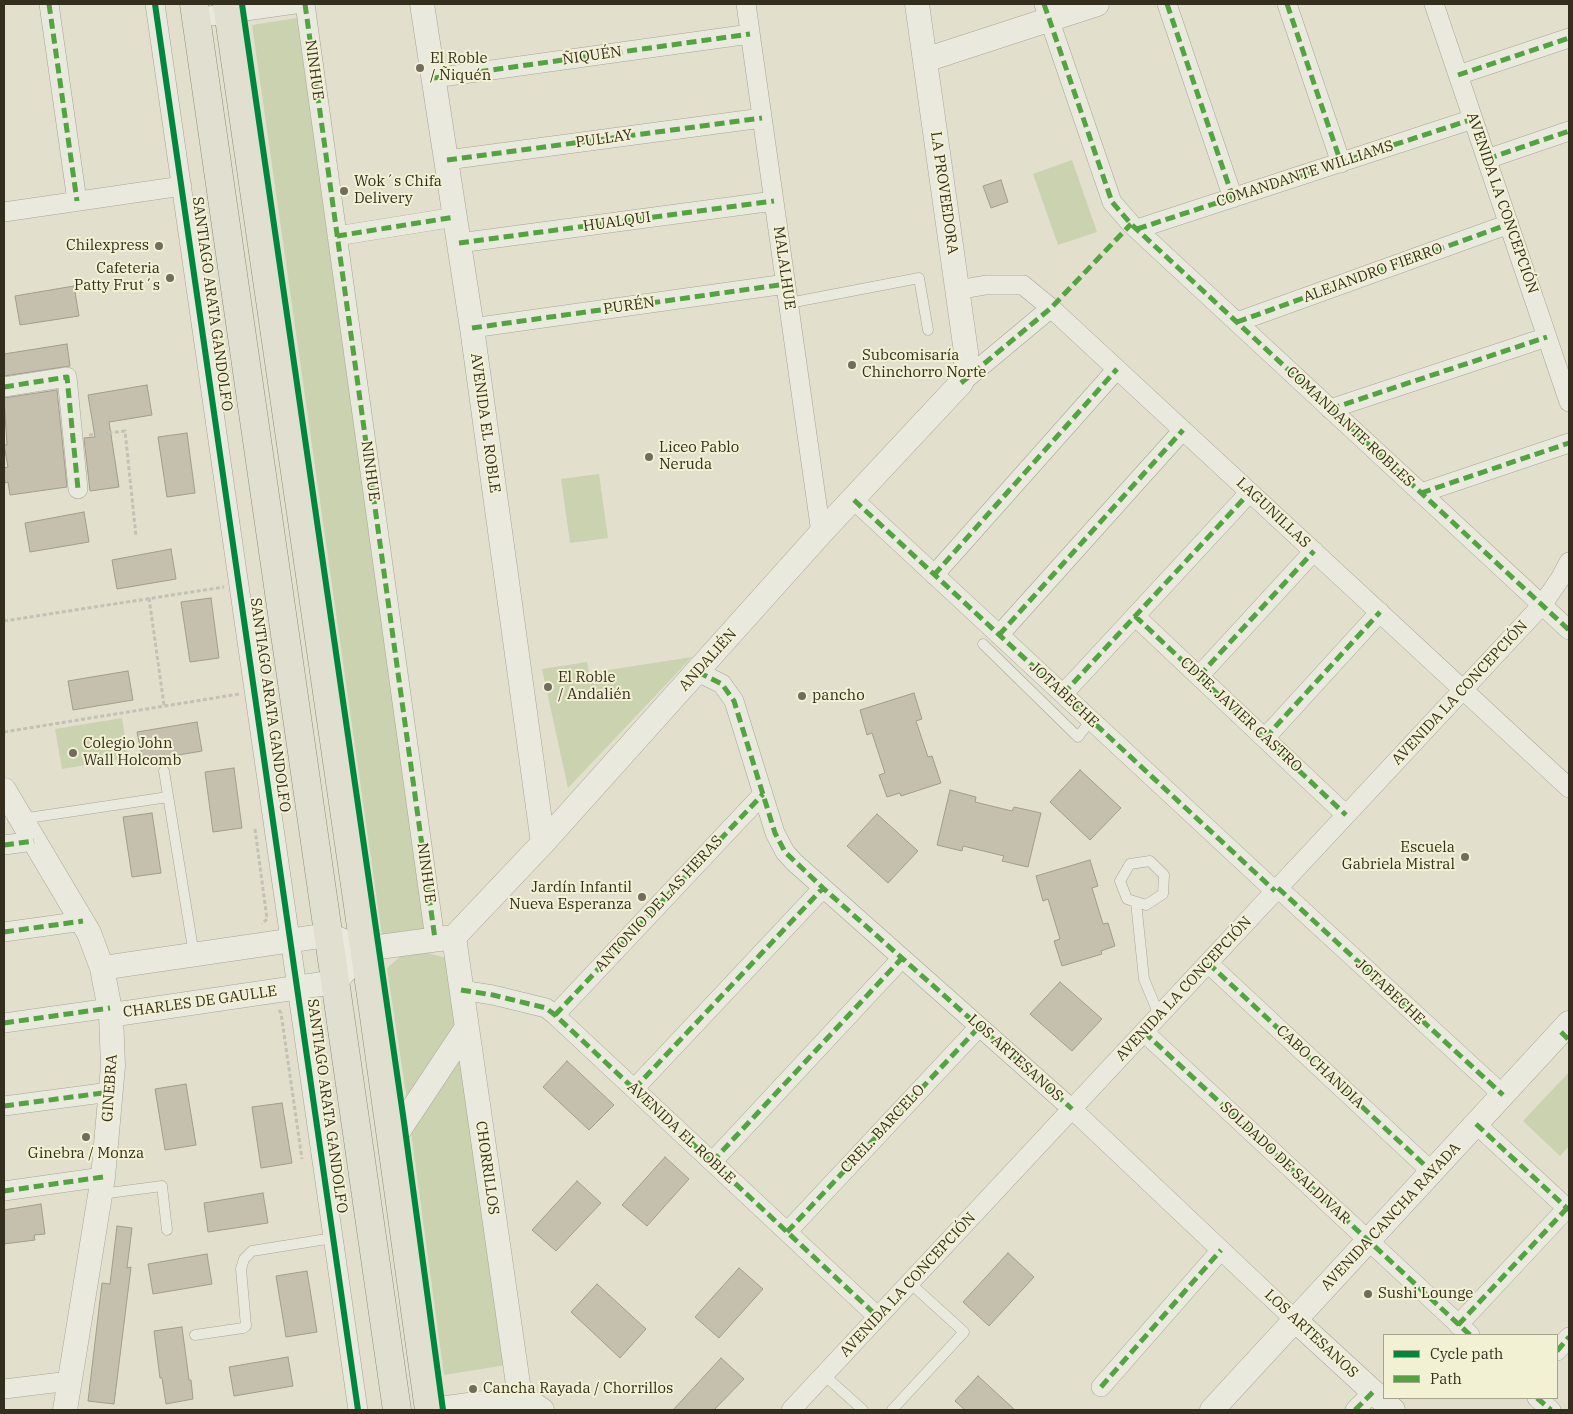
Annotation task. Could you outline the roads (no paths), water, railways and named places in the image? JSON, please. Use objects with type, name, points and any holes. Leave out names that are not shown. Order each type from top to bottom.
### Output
[{"type":"main road","points":[[228,8],[430,1410]]},
{"type":"main road","name":"SANTIAGO ARATA GANDOLFO","points":[[195,11],[397,1410]]},
{"type":"street","points":[[49,4],[78,201]]},
{"type":"street","name":"SANTIAGO ARATA GANDOLFO","points":[[155,4],[358,1410]]},
{"type":"street","points":[[195,11],[294,4]]},
{"type":"street","name":"NINHUE","points":[[305,4],[337,236],[444,938]]},
{"type":"street","name":"AVENIDA EL ROBLE","points":[[422,4],[472,328],[543,843]]},
{"type":"street","name":"MALALHUE","points":[[746,4],[822,533]]},
{"type":"street","name":"LA PROVEEDORA","points":[[917,4],[966,352],[966,368],[961,383]]},
{"type":"street","points":[[925,60],[1047,12],[1097,4]]},
{"type":"street","points":[[1167,4],[1232,198]]},
{"type":"street","points":[[1287,4],[1341,163]]},
{"type":"street","name":"AVENIDA LA CONCEPCIÓN","points":[[1434,4],[1569,402]]},
{"type":"street","name":"COMANDANTE ROBLES","points":[[1047,12],[1112,202],[1134,227],[1569,630]]},
{"type":"street","name":"ÑIQUÉN","points":[[434,78],[750,34]]},
{"type":"street","points":[[1458,75],[1569,38]]},
{"type":"street","name":"PULLAY","points":[[446,160],[762,118]]},
{"type":"street","name":"COMANDANTE WILLIAMS","points":[[1134,227],[1232,198],[1473,119]]},
{"type":"street","points":[[1487,159],[1569,131]]},
{"type":"street","points":[[4,212],[182,186]]},
{"type":"street","name":"HUALQUI","points":[[459,244],[774,201]]},
{"type":"street","points":[[337,236],[455,217]]},
{"type":"street","name":"ALEJANDRO FIERRO","points":[[1237,322],[1509,224]]},
{"type":"street","name":"PURÉN","points":[[472,328],[786,284]]},
{"type":"street","name":"LAGUNILLAS","points":[[957,290],[986,285],[1023,285],[1051,308],[1569,788]]},
{"type":"street","points":[[961,383],[1051,308]]},
{"type":"street","points":[[1330,409],[1547,337]]},
{"type":"street","points":[[934,575],[1117,369]]},
{"type":"street","points":[[4,387],[67,377],[78,489]]},
{"type":"street","name":"ANDALIÉN","points":[[444,938],[543,843],[822,533],[961,383]]},
{"type":"street","points":[[991,639],[1183,430]]},
{"type":"street","points":[[1421,493],[1569,444]]},
{"type":"street","points":[[1063,694],[1250,492]]},
{"type":"street","name":"JOTABECHE","points":[[854,500],[934,575],[991,639],[1063,694],[1503,1095]]},
{"type":"street","points":[[1199,676],[1314,551]]},
{"type":"street","name":"AVENIDA LA CONCEPCIÓN","points":[[792,1410],[1542,605],[1569,562]]},
{"type":"street","points":[[1265,738],[1380,612]]},
{"type":"street","name":"CDTE. JAVIER CASTRO","points":[[1135,616],[1346,815]]},
{"type":"street","name":"LOS ARTESANOS","points":[[698,672],[722,684],[731,694],[737,707],[779,843],[794,862],[1072,1109],[1393,1410]]},
{"type":"street","name":"GINEBRA","points":[[4,790],[83,921],[96,948],[111,1012],[113,1047],[101,1186],[65,1410]]},
{"type":"street","name":"ANTONIO DE LAS HERAS","points":[[555,1015],[763,794]]},
{"type":"street","points":[[4,846],[34,841]]},
{"type":"street","points":[[634,1089],[823,888]]},
{"type":"street","points":[[4,932],[83,921]]},
{"type":"street","points":[[102,968],[328,935],[364,948],[444,938]]},
{"type":"street","name":"CHORRILLOS","points":[[444,938],[461,990],[521,1404]]},
{"type":"street","points":[[335,982],[364,948]]},
{"type":"street","points":[[712,1162],[902,958]]},
{"type":"street","name":"CABO CHANDIA","points":[[1208,963],[1432,1172]]},
{"type":"street","name":"CHARLES DE GAULLE","points":[[4,1023],[111,1012],[335,982]]},
{"type":"street","name":"AVENIDA EL ROBLE","points":[[461,990],[493,995],[546,1008],[555,1015],[878,1317]]},
{"type":"street","name":"CREL. BARCELO","points":[[787,1232],[979,1027]]},
{"type":"street","points":[[391,1142],[466,1029]]},
{"type":"street","name":"SOLDADO DE SALDIVAR","points":[[1144,1032],[1464,1330]]},
{"type":"street","name":"AVENIDA CANCHA RAYADA","points":[[1212,1410],[1503,1095],[1566,1032]]},
{"type":"street","points":[[4,1106],[110,1092]]},
{"type":"street","points":[[1464,1330],[1569,1208],[1476,1124]]},
{"type":"street","points":[[4,1191],[101,1186]]},
{"type":"street","points":[[1101,1387],[1221,1250]]},
{"type":"street","points":[[1558,1350],[1569,1337]]},
{"type":"street","points":[[4,1389],[70,1380]]},
{"type":"street","points":[[1355,1410],[1373,1392]]},
{"type":"street","points":[[1538,1399],[1551,1410]]},
{"type":"street","points":[[430,1410],[521,1404],[529,1401],[542,1410]]},
{"type":"lane","points":[[789,303],[919,278],[928,330]]},
{"type":"lane","points":[[991,639],[1078,737],[1091,720]]},
{"type":"lane","points":[[164,771],[194,955]]},
{"type":"lane","points":[[20,819],[168,797]]},
{"type":"lane","points":[[1150,861],[1164,875],[1162,894],[1146,905],[1136,902],[1128,899],[1120,881],[1130,864],[1150,861]]},
{"type":"lane","points":[[1136,902],[1144,979],[1159,1015]]},
{"type":"lane","points":[[101,1186],[162,1186],[167,1230]]},
{"type":"lane","points":[[195,1335],[246,1326],[242,1269],[244,1259],[252,1251],[334,1238]]},
{"type":"lane","points":[[892,1410],[964,1332],[910,1283]]},
{"type":"lane","points":[[824,1375],[864,1410]]},
{"type":"place","name":"El Roble / Ñiquén","points":[[420,68]]},
{"type":"place","name":"Wok´s Chifa Delivery","points":[[344,191]]},
{"type":"place","name":"Chilexpress","points":[[159,246]]},
{"type":"place","name":"Cafeteria Patty Frut´s","points":[[170,278]]},
{"type":"place","name":"Subcomisaría Chinchorro Norte","points":[[852,365]]},
{"type":"place","name":"Liceo Pablo Neruda","points":[[649,457]]},
{"type":"place","name":"El Roble / Andalién","points":[[548,687]]},
{"type":"place","name":"pancho","points":[[802,696]]},
{"type":"place","name":"Colegio John Wall Holcomb","points":[[73,753]]},
{"type":"place","name":"Escuela Gabriela Mistral","points":[[1465,857]]},
{"type":"place","name":"Jardín Infantil Nueva Esperanza","points":[[642,897]]},
{"type":"place","name":"Ginebra / Monza","points":[[86,1137]]},
{"type":"place","name":"Sushi Lounge","points":[[1368,1294]]},
{"type":"place","name":"Cancha Rayada / Chorrillos","points":[[473,1389]]}]
